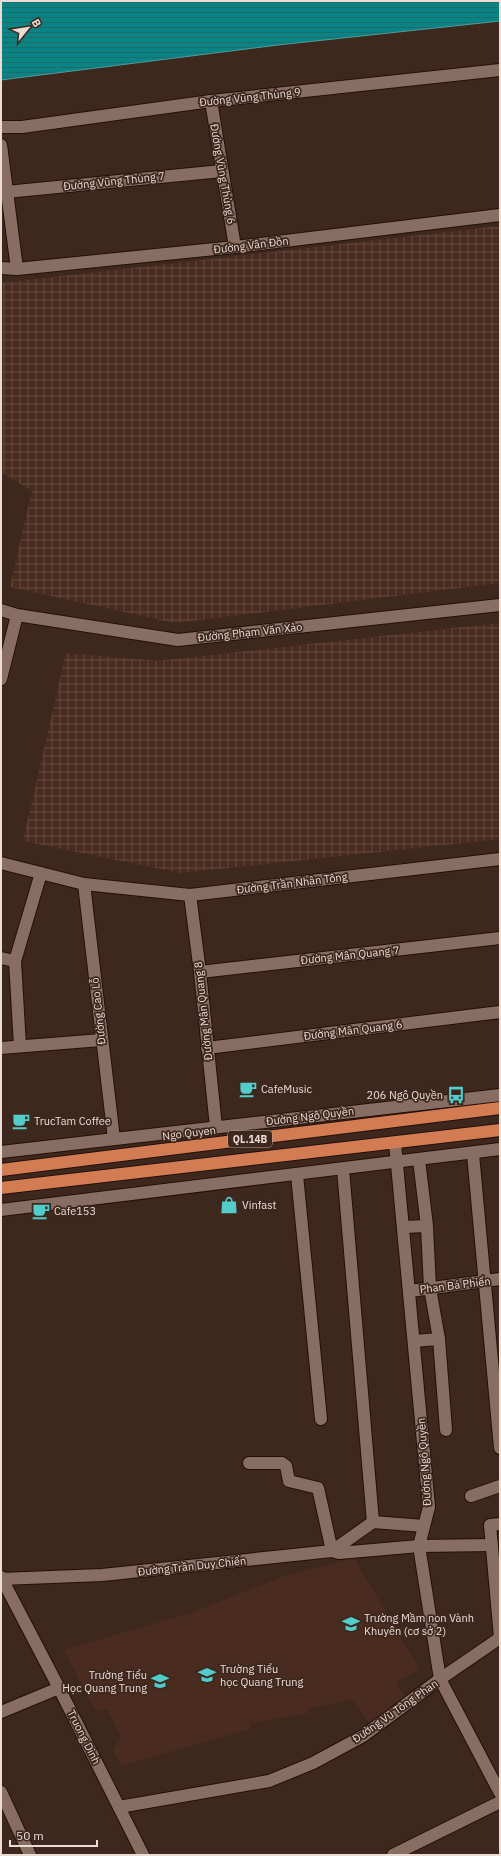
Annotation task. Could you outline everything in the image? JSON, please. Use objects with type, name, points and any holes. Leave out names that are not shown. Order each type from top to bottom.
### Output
[{"type":"highway","name":"Ngo Quyen","points":[[1,1170],[500,1108]]},
{"type":"highway","name":"QL.14B","points":[[1,1188],[500,1130]]},
{"type":"street","name":"Đường Vũng Thùng 9","points":[[1,127],[22,127],[211,101],[500,70]]},
{"type":"street","name":"Đường Vũng Thùng 6","points":[[211,101],[235,247]]},
{"type":"street","points":[[1,145],[17,269]]},
{"type":"street","name":"Đường Vũng Thùng 7","points":[[6,192],[222,171]]},
{"type":"street","name":"Đường Vân Đồn","points":[[1,268],[17,269],[235,247],[500,215]]},
{"type":"street","name":"Đường Phạm Văn Xảo","points":[[1,610],[17,615],[178,640],[500,605]]},
{"type":"street","points":[[1,679],[17,615]]},
{"type":"street","name":"Đường Trần Nhân Tông","points":[[1,863],[84,884],[190,895],[500,858]]},
{"type":"street","points":[[20,1046],[15,962],[41,872]]},
{"type":"street","name":"Đường Cao Lỗ","points":[[84,884],[101,1040],[114,1139]]},
{"type":"street","name":"Đường Mân Quang 8","points":[[190,895],[200,972],[216,1127]]},
{"type":"street","name":"Đường Mân Quang 7","points":[[200,972],[500,938]]},
{"type":"street","points":[[1,958],[15,962]]},
{"type":"street","name":"Đường Mân Quang 6","points":[[207,1048],[500,1012]]},
{"type":"street","points":[[1,1048],[101,1040]]},
{"type":"street","name":"Đường Ngô Quyền","points":[[1,1152],[500,1095]]},
{"type":"street","name":"Đường Ngô Quyền","points":[[395,1143],[429,1507],[419,1546],[440,1679],[500,1793]]},
{"type":"street","points":[[1,1210],[473,1154],[500,1149]]},
{"type":"street","points":[[473,1154],[486,1281],[500,1448]]},
{"type":"street","points":[[419,1160],[427,1226],[430,1288],[439,1339],[446,1430]]},
{"type":"street","points":[[343,1169],[373,1522],[424,1526]]},
{"type":"street","points":[[297,1175],[321,1419]]},
{"type":"street","points":[[403,1227],[427,1226]]},
{"type":"street","name":"Phan Bá Phiến","points":[[410,1291],[500,1279]]},
{"type":"street","points":[[414,1341],[439,1339]]},
{"type":"street","points":[[248,1463],[282,1463],[286,1466],[289,1481],[318,1488],[332,1551],[342,1553],[419,1546],[492,1545]]},
{"type":"street","points":[[471,1496],[500,1486]]},
{"type":"street","name":"Đường Trần Duy Chiến","points":[[1,1578],[102,1575],[332,1551],[373,1522]]},
{"type":"street","points":[[495,1525],[492,1545],[500,1638]]},
{"type":"street","name":"Truong Dinh","points":[[1,1578],[59,1688],[143,1855]]},
{"type":"street","name":"Đường Vũ Tông Phan","points":[[119,1807],[269,1780],[312,1763],[363,1736],[440,1679],[500,1638]]},
{"type":"street","points":[[1,1712],[59,1688]]},
{"type":"street","points":[[1,1792],[30,1855]]},
{"type":"street","points":[[393,1855],[500,1802]]},
{"type":"shaded area","points":[[500,226],[500,583],[175,623],[10,587],[32,491],[1,472],[1,283]]},
{"type":"shaded area","points":[[500,623],[500,839],[181,873],[23,841],[66,653],[158,661]]},
{"type":"shaded area","name":"Trường Tiểu học Quang Trung","points":[[354,1558],[420,1670],[395,1682],[405,1696],[370,1723],[352,1700],[309,1708],[309,1713],[251,1723],[250,1729],[121,1766],[113,1750],[121,1738],[108,1710],[95,1710],[64,1650],[194,1612],[282,1577]]},
{"type":"water","points":[[1,1],[500,1],[500,21],[278,45],[1,80]]},
{"type":"place","name":"CafeMusic","points":[[248,1089]]},
{"type":"place","name":"206 Ngô Quyền","points":[[456,1095]]},
{"type":"place","name":"TrucTam Coffee","points":[[21,1121]]},
{"type":"place","name":"Vinfast","points":[[229,1205]]},
{"type":"place","name":"Cafe153","points":[[41,1211]]},
{"type":"place","name":"Trường Mầm non Vành Khuyên (cơ sở 2)","points":[[351,1624]]},
{"type":"place","name":"Trường Tiểu học Quang Trung","points":[[207,1675]]},
{"type":"place","name":"Trường Tiểu Học Quang Trung","points":[[160,1681]]}]
